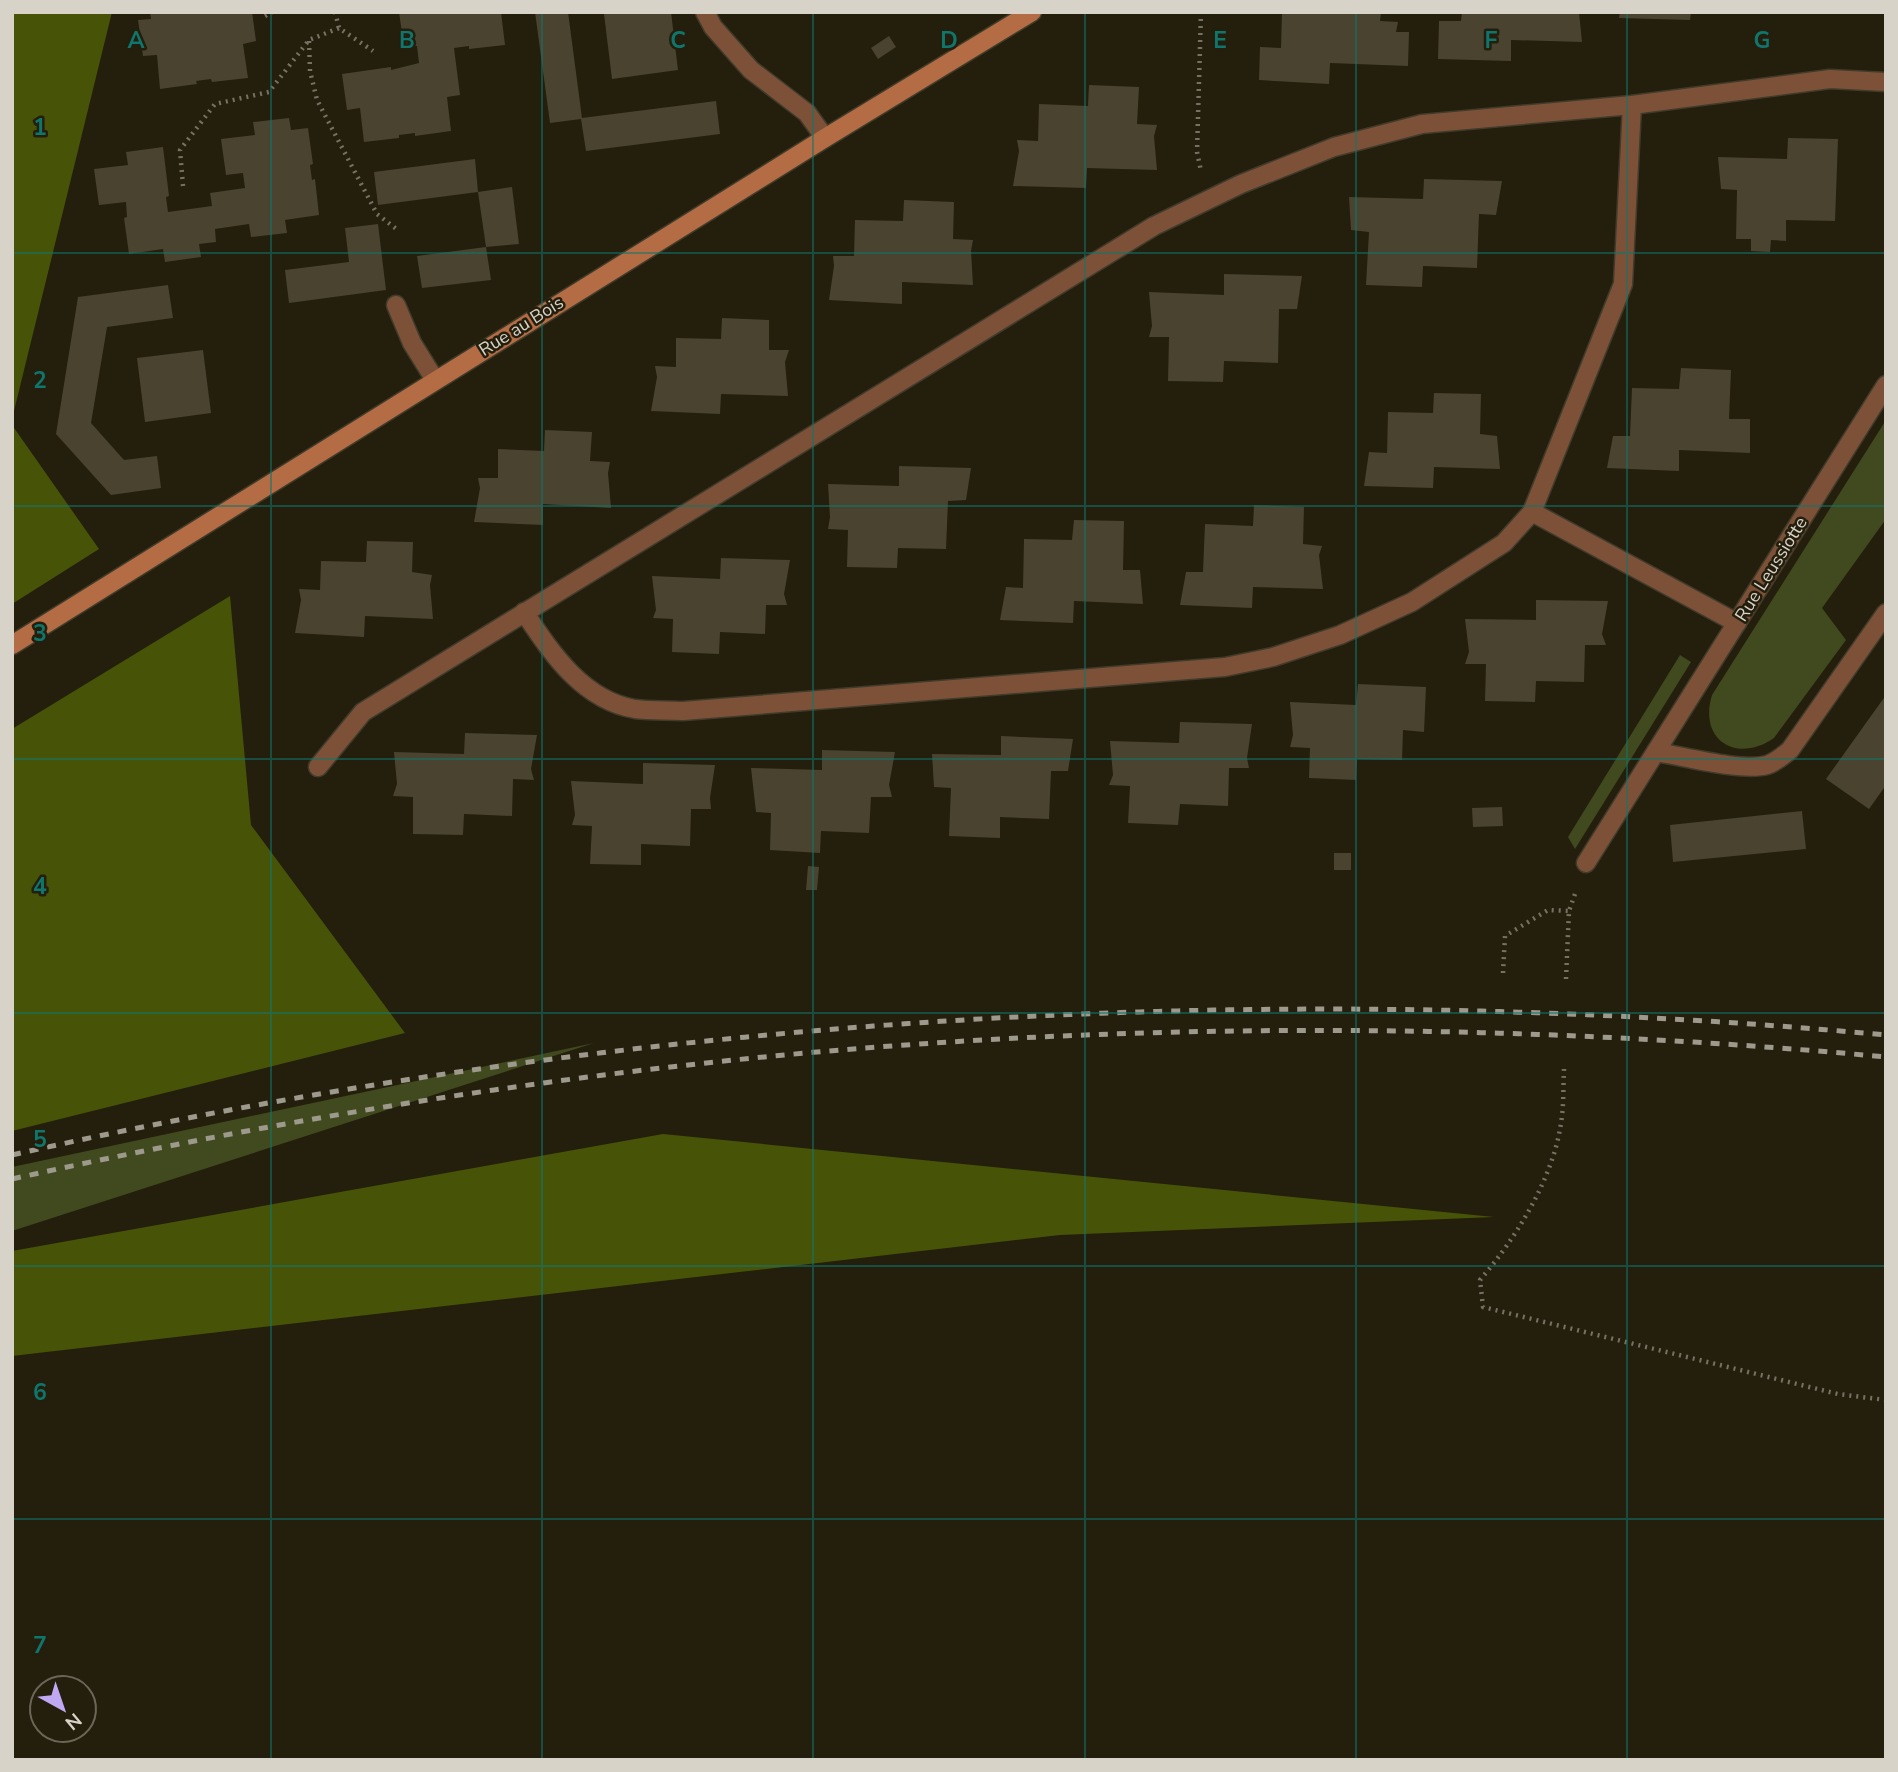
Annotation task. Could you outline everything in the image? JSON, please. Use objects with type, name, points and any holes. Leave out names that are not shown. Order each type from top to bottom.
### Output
[{"type":"main road","name":"Rue au Bois","points":[[12,645],[435,380],[1032,12]]},
{"type":"street","points":[[705,12],[713,27],[751,70],[807,113],[825,138]]},
{"type":"street","points":[[318,767],[363,712],[1142,233],[1208,200],[1334,147],[1422,124],[1632,105],[1830,79],[1886,82]]},
{"type":"street","points":[[524,612],[552,653],[581,682],[602,698],[636,709],[683,710],[1225,667],[1273,657],[1340,635],[1412,602],[1504,543],[1532,512],[1623,284],[1632,105]]},
{"type":"street","points":[[396,306],[412,343],[435,380]]},
{"type":"street","name":"Rue Leussiotte","points":[[1586,863],[1886,385]]},
{"type":"street","points":[[1532,512],[1737,623]]},
{"type":"street","points":[[1656,752],[1735,765],[1765,766],[1782,757],[1790,750],[1886,613]]},
{"type":"path","points":[[265,16],[272,12]]},
{"type":"path","points":[[335,12],[339,28],[373,51]]},
{"type":"path","points":[[1201,12],[1197,152],[1208,200]]},
{"type":"path","points":[[183,186],[180,150],[215,104],[269,92],[309,40],[339,28]]},
{"type":"path","points":[[309,40],[310,71],[317,100],[377,214],[399,231]]},
{"type":"path","points":[[1503,973],[1505,936],[1548,910],[1569,911]]},
{"type":"path","points":[[1566,979],[1568,921]]},
{"type":"path","points":[[1564,1069],[1561,1124],[1544,1182],[1506,1250],[1480,1280],[1483,1307],[1838,1394],[1886,1400]]},
{"type":"green space","points":[[12,12],[112,12],[12,419]]},
{"type":"green space","points":[[1886,420],[1886,519],[1822,608],[1846,640],[1774,738],[1747,749],[1734,748],[1716,735],[1711,724],[1709,711],[1712,695]]},
{"type":"green space","points":[[12,425],[99,549],[12,604]]},
{"type":"green space","points":[[230,596],[251,825],[405,1033],[12,1131],[12,729]]},
{"type":"green space","points":[[1680,655],[1691,662],[1575,849],[1568,837]]},
{"type":"green space","points":[[594,1043],[12,1231],[12,1167]]},
{"type":"green space","points":[[663,1134],[1494,1217],[1060,1235],[12,1356],[12,1251]]},
{"type":"building","points":[[150,12],[252,12],[256,41],[243,44],[248,78],[212,82],[211,79],[196,81],[197,84],[160,89],[157,55],[143,56],[138,20],[151,19]]},
{"type":"building","points":[[399,12],[501,12],[505,45],[454,48],[460,95],[447,97],[451,131],[415,136],[415,133],[399,135],[399,138],[364,142],[360,108],[347,110],[342,74],[391,67],[391,70],[419,63],[417,46],[404,47]]},
{"type":"building","points":[[535,12],[568,12],[582,118],[716,101],[720,134],[586,151],[581,119],[550,123]]},
{"type":"building","points":[[671,12],[678,70],[612,79],[604,14]]},
{"type":"building","points":[[1282,12],[1381,12],[1380,21],[1398,22],[1396,32],[1409,32],[1408,66],[1330,63],[1329,84],[1259,80],[1260,47],[1281,48]]},
{"type":"building","points":[[1462,12],[1579,12],[1582,42],[1511,40],[1511,61],[1438,59],[1439,21],[1461,21]]},
{"type":"building","points":[[1620,12],[1691,12],[1690,20],[1619,18]]},
{"type":"building","points":[[889,36],[896,47],[878,59],[871,48]]},
{"type":"building","points":[[1089,85],[1139,87],[1137,124],[1157,125],[1154,136],[1157,170],[1087,168],[1086,188],[1013,186],[1019,151],[1017,140],[1038,141],[1039,104],[1088,106]]},
{"type":"building","points":[[289,118],[291,130],[308,128],[313,164],[310,165],[312,180],[315,179],[319,215],[285,220],[287,233],[251,237],[249,224],[215,229],[216,242],[199,244],[201,257],[165,262],[163,249],[129,254],[124,218],[127,217],[126,202],[99,205],[94,169],[128,165],[126,152],[163,147],[169,196],[166,197],[168,212],[212,206],[210,193],[245,188],[243,173],[226,175],[221,139],[255,135],[253,122]]},
{"type":"building","points":[[1788,138],[1838,139],[1835,221],[1786,220],[1786,241],[1771,240],[1770,252],[1751,251],[1751,239],[1736,239],[1737,190],[1721,189],[1718,157],[1787,159]]},
{"type":"building","points":[[475,159],[478,192],[378,205],[374,172]]},
{"type":"building","points":[[1424,179],[1502,181],[1496,215],[1479,214],[1477,268],[1423,266],[1422,287],[1366,285],[1369,232],[1351,230],[1349,197],[1423,199]]},
{"type":"building","points":[[512,187],[519,244],[486,247],[478,192]]},
{"type":"building","points":[[904,200],[954,202],[953,239],[973,240],[973,285],[902,282],[902,304],[829,300],[833,256],[854,256],[855,220],[903,221]]},
{"type":"building","points":[[378,224],[386,290],[289,303],[285,270],[349,262],[345,228]]},
{"type":"building","points":[[486,247],[491,280],[422,288],[417,256]]},
{"type":"building","points":[[1224,274],[1302,276],[1297,309],[1279,309],[1278,363],[1224,361],[1223,382],[1168,381],[1169,337],[1149,337],[1152,326],[1149,292],[1224,295]]},
{"type":"building","points":[[168,285],[173,318],[107,327],[91,423],[124,460],[157,456],[161,488],[111,495],[56,434],[78,297]]},
{"type":"building","points":[[722,318],[769,320],[769,350],[789,350],[785,362],[788,396],[721,394],[720,414],[651,411],[657,377],[655,366],[676,367],[676,338],[721,339]]},
{"type":"building","points":[[203,350],[211,413],[145,422],[137,358]]},
{"type":"building","points":[[1681,368],[1731,370],[1729,419],[1750,419],[1750,453],[1679,450],[1679,471],[1607,468],[1613,436],[1630,436],[1632,388],[1679,389]]},
{"type":"building","points":[[1434,393],[1481,394],[1480,434],[1497,436],[1500,469],[1434,467],[1433,488],[1364,486],[1369,452],[1387,453],[1388,412],[1433,413]]},
{"type":"building","points":[[545,430],[592,432],[590,461],[610,462],[608,473],[611,508],[543,504],[543,525],[474,522],[480,488],[478,478],[498,478],[498,449],[544,451]]},
{"type":"building","points":[[899,466],[971,468],[966,500],[948,501],[946,549],[898,548],[897,568],[847,567],[848,530],[828,529],[828,484],[899,486]]},
{"type":"building","points":[[1254,505],[1304,507],[1303,544],[1322,546],[1319,555],[1323,589],[1253,587],[1252,608],[1180,605],[1186,572],[1203,572],[1205,524],[1253,526]]},
{"type":"building","points":[[1074,520],[1124,521],[1123,570],[1140,570],[1143,604],[1074,601],[1073,623],[1000,620],[1006,587],[1023,588],[1024,539],[1072,540]]},
{"type":"building","points":[[367,541],[413,542],[412,572],[432,575],[430,585],[433,619],[365,616],[364,637],[295,633],[301,600],[299,589],[320,590],[321,561],[366,562]]},
{"type":"building","points":[[721,558],[790,560],[784,594],[787,605],[766,605],[765,634],[720,632],[719,654],[672,652],[673,619],[653,618],[656,610],[652,576],[720,579]]},
{"type":"building","points":[[1536,600],[1608,601],[1602,634],[1606,645],[1585,645],[1584,682],[1536,681],[1535,702],[1485,701],[1486,664],[1465,664],[1469,652],[1465,619],[1536,620]]},
{"type":"building","points":[[1358,684],[1426,687],[1424,732],[1403,730],[1402,760],[1357,759],[1356,780],[1309,778],[1310,748],[1290,747],[1293,735],[1290,702],[1356,705]]},
{"type":"building","points":[[1886,695],[1886,785],[1869,809],[1826,779]]},
{"type":"building","points":[[1180,722],[1252,724],[1247,758],[1249,768],[1229,768],[1228,806],[1180,804],[1178,825],[1128,823],[1130,786],[1109,785],[1113,775],[1110,741],[1179,743]]},
{"type":"building","points":[[465,733],[537,735],[531,769],[534,780],[513,779],[512,816],[464,814],[463,835],[413,834],[413,797],[393,796],[397,784],[394,752],[464,754]]},
{"type":"building","points":[[1001,736],[1073,739],[1068,771],[1051,771],[1049,819],[1000,817],[1000,838],[949,836],[951,788],[934,787],[932,754],[1001,755]]},
{"type":"building","points":[[822,750],[895,752],[889,785],[892,797],[871,797],[869,833],[821,831],[820,853],[770,850],[771,813],[756,812],[751,768],[822,770]]},
{"type":"building","points":[[643,763],[715,765],[711,809],[691,809],[690,846],[641,844],[641,865],[590,864],[592,826],[572,825],[575,815],[571,781],[643,784]]},
{"type":"building","points":[[1502,807],[1503,826],[1473,827],[1472,808]]},
{"type":"building","points":[[1802,811],[1806,849],[1673,862],[1670,825]]},
{"type":"building","points":[[1334,853],[1351,853],[1351,870],[1334,870]]},
{"type":"building","points":[[808,866],[819,867],[817,890],[806,890]]},
{"type":"railway","points":[[12,1155],[243,1108],[476,1069],[710,1041],[945,1021],[1180,1011],[1415,1010],[1651,1018],[1886,1035]]},
{"type":"railway","points":[[12,1179],[312,1119],[513,1087],[716,1062],[950,1042],[1083,1035],[1351,1030],[1619,1038],[1886,1057]]}]
